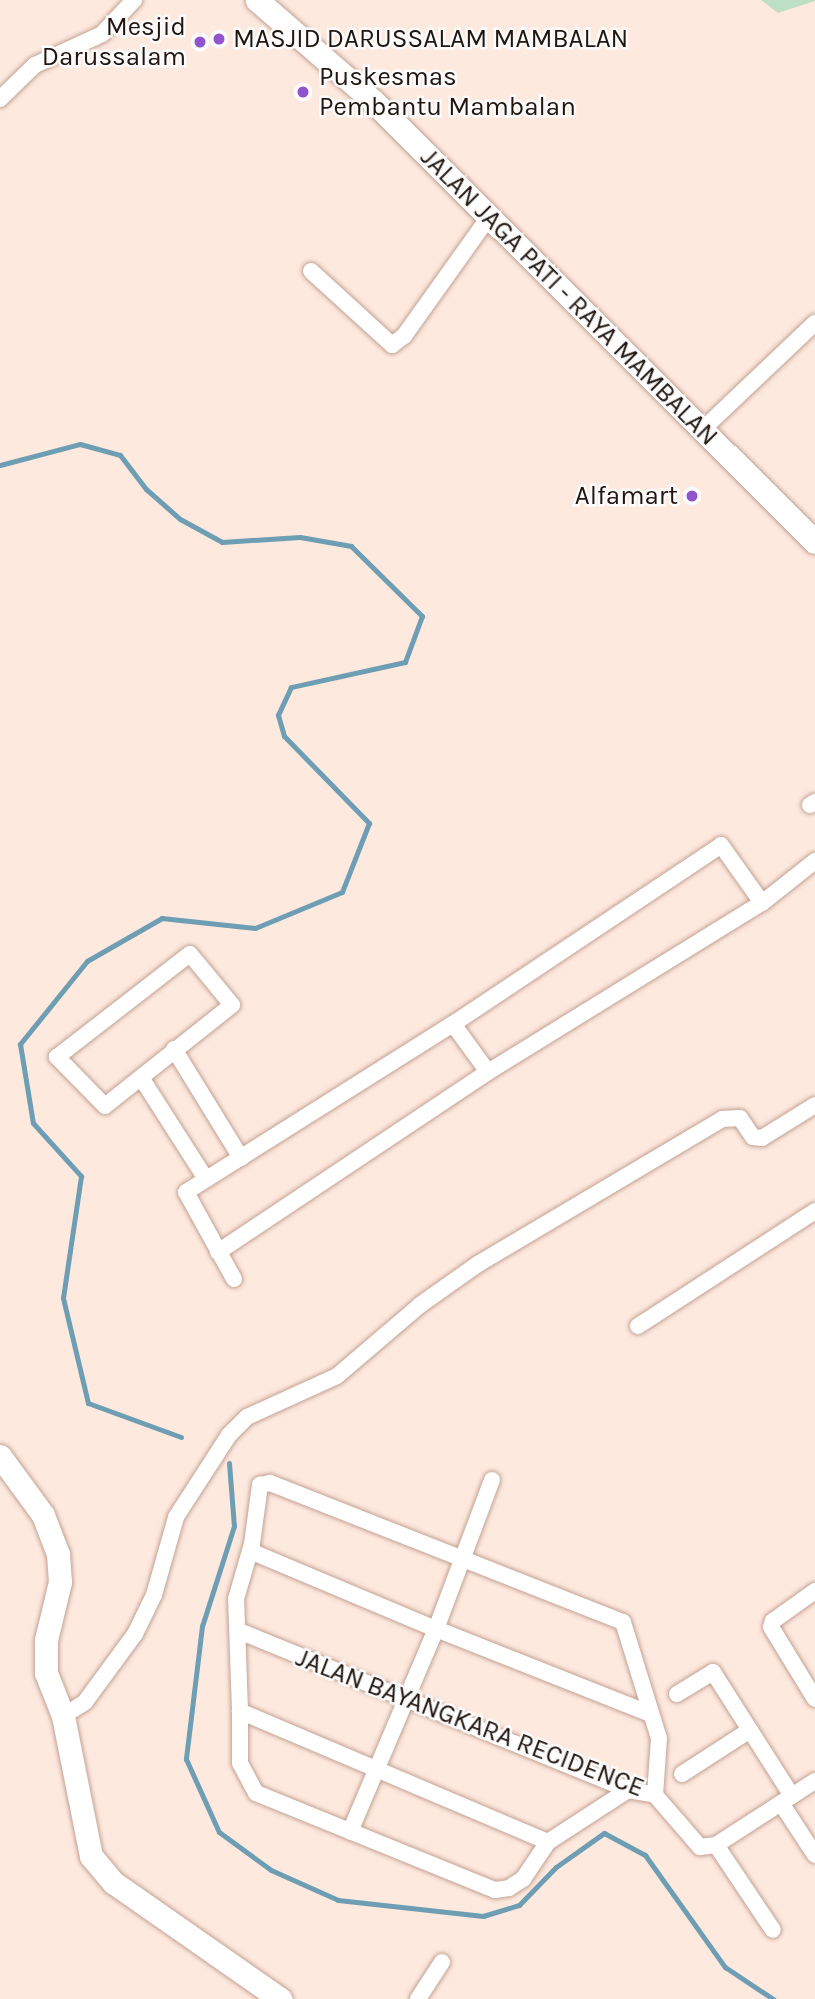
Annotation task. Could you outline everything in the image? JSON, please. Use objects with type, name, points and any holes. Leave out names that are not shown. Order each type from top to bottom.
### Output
[{"type":"street","points":[[0,99],[35,65],[110,28],[134,0]]},
{"type":"street","name":"JALAN JAGA PATI - RAYA MAMBALAN","points":[[257,0],[354,83],[815,542]]},
{"type":"street","points":[[311,271],[391,345],[404,336],[489,217]]},
{"type":"street","points":[[701,430],[815,323]]},
{"type":"street","points":[[234,1279],[186,1192],[453,1024],[721,845],[762,903]]},
{"type":"street","points":[[218,1252],[488,1072],[762,903],[815,861]]},
{"type":"street","points":[[190,954],[232,1005],[174,1049],[142,1079],[105,1106],[57,1057],[190,954]]},
{"type":"street","points":[[453,1024],[488,1072]]},
{"type":"street","points":[[174,1049],[241,1157]]},
{"type":"street","points":[[142,1079],[206,1179]]},
{"type":"street","points":[[63,1717],[85,1702],[135,1634],[154,1595],[176,1517],[237,1425],[258,1409],[337,1376],[431,1297],[571,1207],[722,1119],[737,1116],[753,1137],[762,1138],[815,1105]]},
{"type":"street","points":[[638,1326],[815,1211]]},
{"type":"street","points":[[0,1456],[43,1515],[58,1553],[60,1582],[45,1655],[50,1690],[63,1717],[84,1839],[100,1868],[168,1923],[280,1999]]},
{"type":"street","points":[[350,1832],[436,1629],[492,1480]]},
{"type":"street","points":[[628,1790],[548,1842],[523,1879],[502,1891],[256,1793],[240,1763],[239,1631],[236,1599],[250,1551],[256,1489],[264,1482],[623,1622],[659,1738],[655,1795]]},
{"type":"street","points":[[250,1551],[436,1629],[651,1714]]},
{"type":"street","points":[[815,1591],[773,1621],[771,1627],[815,1699]]},
{"type":"street","name":"JALAN BAYANGKARA RECIDENCE","points":[[239,1631],[628,1790],[655,1795],[665,1801],[693,1843],[706,1849],[716,1844]]},
{"type":"street","points":[[677,1694],[710,1667],[750,1730],[815,1854]]},
{"type":"street","points":[[240,1711],[548,1842]]},
{"type":"street","points":[[682,1774],[750,1730]]},
{"type":"street","points":[[773,1930],[716,1844],[815,1781]]},
{"type":"street","points":[[418,1999],[442,1962]]},
{"type":"green space","points":[[761,0],[815,0],[815,1],[778,13]]},
{"type":"waterway","points":[[0,465],[80,444],[120,455],[146,489],[180,519],[222,542],[300,537],[351,546],[422,616],[405,662],[291,687],[278,715],[284,736],[369,823],[342,892],[255,928],[162,918],[87,961],[20,1044],[33,1123],[81,1176],[63,1298],[88,1403],[181,1437]]},
{"type":"waterway","points":[[229,1463],[234,1526],[202,1626],[186,1759],[219,1832],[271,1870],[338,1900],[483,1916],[519,1905],[556,1867],[604,1833],[645,1855],[725,1967],[773,1999]]},
{"type":"place","name":"MASJID DARUSSALAM MAMBALAN","points":[[219,39]]},
{"type":"place","name":"Mesjid Darussalam","points":[[200,42]]},
{"type":"place","name":"Puskesmas Pembantu Mambalan","points":[[303,92]]},
{"type":"place","name":"Alfamart","points":[[692,496]]}]
